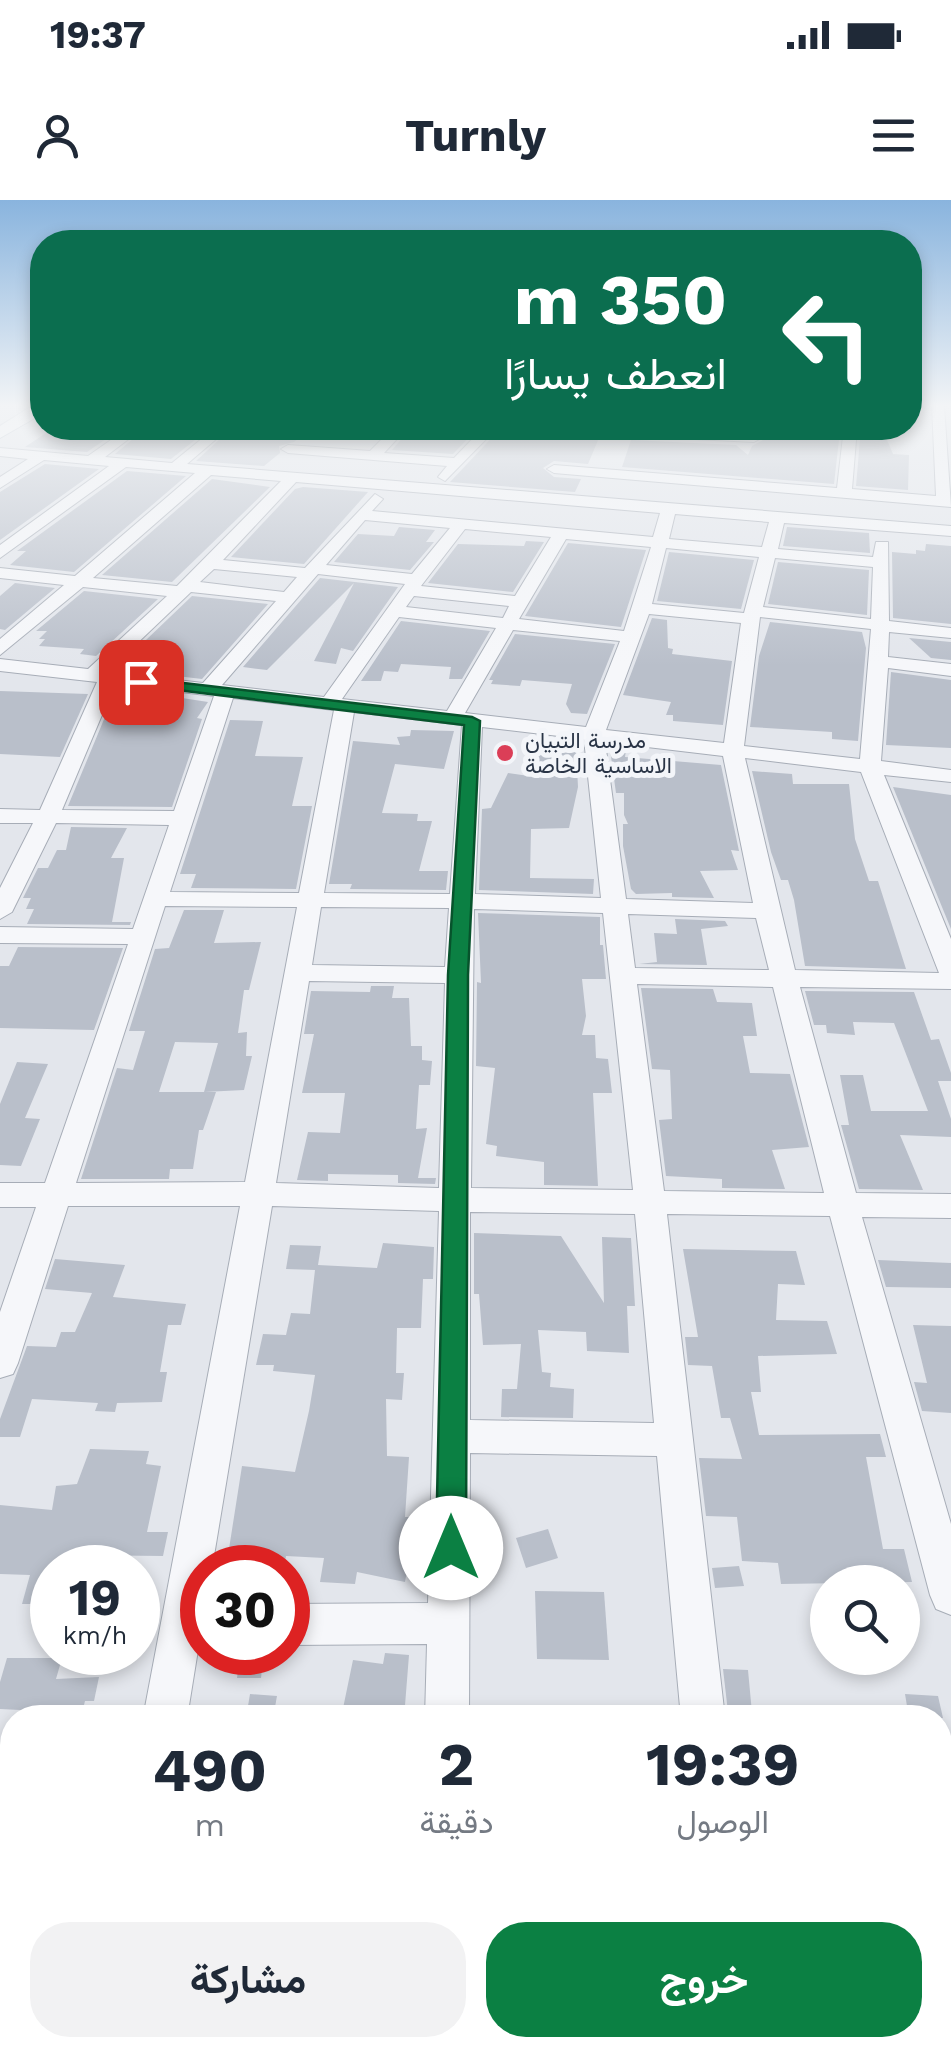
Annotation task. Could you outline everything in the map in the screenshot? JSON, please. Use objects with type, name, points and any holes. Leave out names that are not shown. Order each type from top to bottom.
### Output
[{"type":"street","points":[[0,553],[83,493]]},
{"type":"street","points":[[0,649],[182,493]]},
{"type":"street","points":[[0,912],[48,816],[100,678],[278,493]]},
{"type":"street","points":[[0,1363],[144,937],[182,818],[216,691],[287,597],[381,493]]},
{"type":"street","points":[[462,493],[951,530]]},
{"type":"street","points":[[534,499],[538,493]]},
{"type":"street","points":[[630,506],[637,493]]},
{"type":"street","points":[[841,493],[948,502]]},
{"type":"street","points":[[669,509],[642,608],[594,734],[650,1202],[702,1705]]},
{"type":"street","points":[[362,515],[881,563]]},
{"type":"street","points":[[778,516],[752,615],[733,750],[768,911],[843,1205],[951,1595]]},
{"type":"street","points":[[204,1545],[259,1194],[300,973],[337,704],[394,611],[461,524]]},
{"type":"street","points":[[882,524],[879,662],[870,767],[951,972]]},
{"type":"street","points":[[447,1705],[462,720],[506,624],[561,532]]},
{"type":"street","points":[[210,564],[310,571],[518,602]]},
{"type":"street","points":[[0,573],[287,597]]},
{"type":"street","points":[[642,608],[951,633]]},
{"type":"street","points":[[394,611],[630,637]]},
{"type":"street","points":[[879,662],[951,670]]},
{"type":"street","points":[[0,665],[951,776]]},
{"type":"street","points":[[0,816],[182,818]]},
{"type":"street","points":[[156,899],[461,901],[768,911]]},
{"type":"street","points":[[924,905],[951,906]]},
{"type":"street","points":[[0,935],[144,937]]},
{"type":"street","points":[[300,973],[458,975]]},
{"type":"street","points":[[622,976],[951,981]]},
{"type":"street","points":[[0,1195],[259,1194],[951,1206]]},
{"type":"street","points":[[452,1436],[674,1440]]},
{"type":"street","points":[[310,1624],[450,1624]]},
{"type":"street","points":[[169,1705],[180,1666]]},
{"type":"building","points":[[0,493],[66,493],[0,540]]},
{"type":"building","points":[[97,493],[167,493],[74,572],[10,565],[26,551],[17,551]]},
{"type":"building","points":[[196,493],[264,493],[172,582],[102,575]]},
{"type":"building","points":[[292,493],[367,493],[304,564],[231,557]]},
{"type":"building","points":[[399,527],[435,530],[426,542],[434,542],[410,570],[334,562],[358,534],[394,536]]},
{"type":"building","points":[[787,527],[869,533],[870,553],[783,546]]},
{"type":"building","points":[[526,541],[544,542],[513,592],[428,583],[458,544],[524,546]]},
{"type":"building","points":[[568,543],[646,550],[621,627],[525,616]]},
{"type":"building","points":[[926,544],[951,546],[951,624],[893,618],[892,552],[916,554],[916,550],[925,551]]},
{"type":"building","points":[[669,552],[754,560],[741,609],[657,601]]},
{"type":"building","points":[[778,562],[869,570],[867,615],[768,604]]},
{"type":"building","points":[[320,578],[398,587],[353,651],[341,648],[336,664],[314,661],[354,583],[267,670],[243,667]]},
{"type":"building","points":[[15,583],[55,588],[5,630],[0,629],[0,596]]},
{"type":"building","points":[[84,591],[158,599],[96,656],[80,654],[84,649],[39,646],[45,639],[39,639],[47,631],[36,631]]},
{"type":"building","points":[[192,596],[268,604],[202,679],[126,670],[133,662],[124,661]]},
{"type":"building","points":[[652,618],[667,620],[668,648],[673,649],[672,654],[732,661],[723,725],[673,721],[673,715],[666,715],[671,702],[623,695]]},
{"type":"building","points":[[401,621],[490,631],[462,679],[449,679],[451,667],[401,664],[398,672],[384,671],[381,681],[361,681]]},
{"type":"building","points":[[770,622],[862,632],[866,648],[858,741],[832,739],[832,732],[750,727],[759,656]]},
{"type":"building","points":[[515,634],[615,644],[587,714],[571,713],[566,704],[572,684],[522,680],[520,686],[491,684],[493,680],[489,680]]},
{"type":"building","points":[[909,638],[951,642],[951,660],[931,658]]},
{"type":"building","points":[[891,672],[951,680],[951,748],[886,745]]},
{"type":"building","points":[[117,688],[208,702],[197,718],[202,719],[172,807],[68,806]]},
{"type":"building","points":[[0,691],[88,694],[60,757],[0,754]]},
{"type":"building","points":[[230,720],[263,721],[255,756],[303,757],[292,806],[312,806],[296,889],[191,888],[196,874],[180,874]]},
{"type":"building","points":[[411,730],[454,731],[444,769],[395,764],[382,813],[418,814],[417,821],[432,821],[419,871],[448,871],[446,890],[350,889],[352,884],[329,884],[353,741],[400,745],[397,737],[410,736]]},
{"type":"building","points":[[538,748],[576,748],[578,787],[569,828],[531,829],[530,878],[594,879],[593,894],[479,890],[482,809],[491,808],[508,773],[529,776],[528,765],[539,765]]},
{"type":"building","points":[[610,749],[626,750],[625,757],[721,765],[739,851],[731,850],[738,870],[700,871],[714,898],[636,894],[631,889],[623,846],[623,824],[628,824],[624,793],[616,793]]},
{"type":"building","points":[[752,771],[792,774],[793,784],[849,784],[855,839],[869,881],[878,881],[906,969],[805,966],[794,900],[788,880],[781,880],[771,852]]},
{"type":"building","points":[[893,787],[951,795],[951,929]]},
{"type":"building","points":[[71,827],[127,828],[111,858],[124,858],[112,922],[131,922],[130,925],[27,924],[34,909],[26,909],[31,898],[23,898],[38,868],[48,868],[57,850],[66,850]]},
{"type":"building","points":[[184,910],[224,910],[214,943],[261,942],[249,990],[244,990],[238,1033],[247,1032],[246,1056],[252,1056],[244,1090],[204,1092],[216,1092],[203,1130],[199,1130],[193,1169],[170,1169],[169,1179],[81,1179],[117,1068],[133,1070],[145,1031],[129,1031],[155,949],[169,948]],"holes":[[[175,1042],[218,1043],[204,1092],[159,1092]]]},
{"type":"building","points":[[478,913],[600,917],[606,979],[582,979],[586,1016],[582,1035],[595,1035],[596,1058],[608,1059],[612,1093],[593,1093],[598,1186],[544,1185],[544,1162],[496,1156],[497,1146],[486,1144],[495,1068],[476,1066],[477,982],[481,983]]},
{"type":"building","points":[[675,919],[725,921],[728,926],[701,929],[707,965],[639,964],[657,962],[654,933],[677,934]]},
{"type":"building","points":[[18,947],[123,948],[94,1030],[0,1028],[0,966],[9,966]]},
{"type":"building","points":[[371,986],[394,986],[392,998],[409,998],[411,1046],[422,1046],[422,1060],[432,1061],[430,1085],[419,1085],[416,1129],[427,1128],[418,1178],[436,1178],[435,1184],[398,1183],[398,1175],[328,1174],[328,1181],[297,1180],[308,1132],[340,1133],[345,1093],[302,1093],[314,1034],[304,1034],[311,991],[370,992]]},
{"type":"building","points":[[641,988],[713,989],[717,1002],[752,1003],[757,1036],[743,1036],[750,1073],[790,1074],[809,1147],[772,1150],[785,1189],[722,1188],[722,1179],[666,1176],[659,1120],[672,1119],[670,1070],[652,1069]]},
{"type":"building","points":[[805,991],[914,992],[931,1040],[939,1039],[951,1073],[951,1081],[938,1081],[951,1119],[951,1137],[900,1135],[923,1190],[859,1189],[841,1125],[849,1125],[840,1075],[863,1075],[871,1111],[928,1111],[894,1023],[853,1022],[855,1035],[827,1033],[826,1025],[814,1025]]},
{"type":"building","points":[[17,1062],[48,1064],[25,1118],[40,1119],[21,1166],[0,1165],[0,1104]]},
{"type":"building","points":[[474,1233],[561,1236],[604,1303],[602,1237],[631,1238],[635,1306],[627,1306],[629,1353],[587,1351],[586,1332],[538,1330],[542,1372],[551,1373],[550,1387],[574,1389],[573,1418],[501,1417],[502,1389],[517,1389],[521,1344],[483,1345],[479,1294],[474,1294]]},
{"type":"building","points":[[383,1243],[434,1247],[433,1279],[423,1279],[421,1328],[397,1328],[396,1373],[404,1373],[402,1400],[386,1399],[387,1456],[409,1457],[405,1517],[416,1517],[405,1582],[357,1572],[355,1584],[320,1582],[324,1558],[310,1557],[310,1545],[230,1545],[242,1466],[295,1472],[315,1375],[273,1371],[274,1365],[256,1365],[263,1334],[286,1335],[291,1313],[310,1314],[315,1270],[286,1269],[290,1245],[321,1246],[318,1265],[377,1268]]},
{"type":"building","points":[[683,1249],[796,1251],[805,1285],[778,1284],[776,1320],[827,1321],[837,1354],[758,1356],[761,1392],[751,1392],[759,1435],[880,1434],[886,1457],[866,1457],[883,1549],[904,1549],[908,1565],[810,1565],[810,1584],[781,1584],[778,1563],[742,1561],[737,1517],[706,1516],[699,1458],[742,1459],[730,1418],[721,1418],[712,1366],[688,1365],[685,1337],[698,1337]]},
{"type":"building","points":[[55,1259],[125,1265],[113,1297],[186,1304],[181,1325],[168,1325],[160,1372],[167,1372],[162,1402],[117,1403],[115,1412],[95,1411],[98,1403],[32,1399],[20,1437],[0,1437],[0,1419],[27,1346],[56,1347],[61,1332],[75,1332],[92,1293],[45,1289]]},
{"type":"building","points":[[878,1260],[951,1263],[951,1288],[886,1287]]},
{"type":"building","points":[[913,1325],[951,1326],[951,1413],[922,1411],[914,1382],[927,1383]]},
{"type":"building","points":[[90,1449],[149,1451],[146,1464],[161,1466],[147,1532],[168,1532],[163,1556],[160,1545],[30,1545],[30,1575],[0,1574],[0,1505],[52,1510],[56,1486],[77,1484]]},
{"type":"building","points":[[548,1529],[558,1558],[526,1568],[516,1538]]},
{"type":"building","points":[[739,1566],[744,1586],[715,1588],[712,1568]]},
{"type":"building","points":[[30,1575],[30,1604],[22,1604]]},
{"type":"building","points":[[535,1591],[604,1592],[609,1660],[537,1659]]},
{"type":"building","points":[[385,1653],[409,1655],[405,1705],[344,1705],[353,1660],[383,1664]]},
{"type":"building","points":[[7,1658],[30,1658],[30,1675],[57,1675],[56,1679],[99,1677],[94,1701],[85,1701],[84,1705],[0,1705],[0,1682]]},
{"type":"building","points":[[723,1669],[748,1670],[751,1705],[727,1705]]},
{"type":"building","points":[[237,1675],[261,1675],[261,1678],[237,1678]]},
{"type":"building","points":[[250,1694],[277,1696],[275,1705],[248,1705]]},
{"type":"building","points":[[905,1694],[938,1696],[940,1705],[907,1705]]},
{"type":"place","name":"مدرسة التبيان الاساسية الخاصة","points":[[505,753]]},
{"type":"route","points":[[141,682],[472,721],[458,975],[451,1548]]}]
